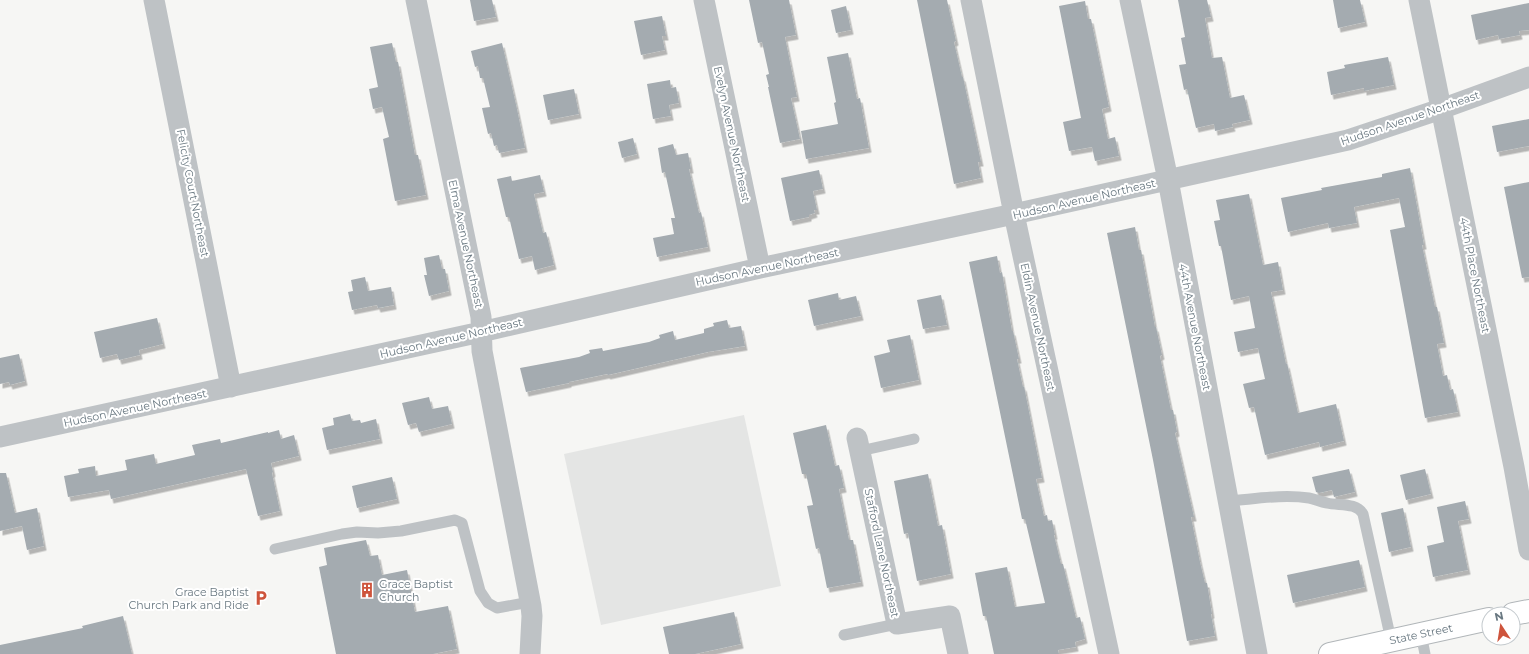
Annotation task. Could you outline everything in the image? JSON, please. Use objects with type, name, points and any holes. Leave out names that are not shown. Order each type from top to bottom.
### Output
[{"type":"main road","name":"State Street","points":[[1330,654],[1391,640],[1423,644],[1481,622]]},
{"type":"street","name":"Felicity Court Northeast","points":[[154,0],[231,387]]},
{"type":"street","name":"Elma Avenue Northeast","points":[[416,0],[482,317],[482,351],[532,616],[530,654]]},
{"type":"street","name":"Evelyn Avenue Northeast","points":[[704,0],[760,268]]},
{"type":"street","name":"Eldin Avenue Northeast","points":[[971,0],[1014,214],[1109,654]]},
{"type":"street","name":"44th Avenue Northeast","points":[[1130,0],[1168,180],[1257,654]]},
{"type":"street","name":"44th Place Northeast","points":[[1420,0],[1514,467],[1529,550]]},
{"type":"street","name":"Hudson Avenue Northeast","points":[[0,437],[481,332],[760,268],[1014,214],[1348,140],[1441,109],[1529,77]]},
{"type":"street","name":"Stafford Lane Northeast","points":[[859,445],[897,624],[950,616],[958,654]]},
{"type":"lane","points":[[859,445],[914,439]]},
{"type":"lane","points":[[1229,501],[1289,497],[1309,498],[1326,503],[1360,509],[1363,514],[1391,640]]},
{"type":"lane","points":[[275,549],[342,534],[357,532],[378,533],[401,531],[455,520],[462,523],[480,591],[488,603],[497,608],[530,602]]},
{"type":"lane","points":[[844,635],[897,624]]},
{"type":"shaded area","points":[[744,415],[781,586],[601,625],[564,454]]},
{"type":"building","points":[[470,0],[492,0],[496,17],[474,21]]},
{"type":"building","points":[[749,0],[789,0],[796,35],[785,37],[797,97],[791,98],[800,139],[780,143],[766,75],[769,74],[762,42],[758,43]]},
{"type":"building","points":[[917,0],[947,0],[956,41],[954,42],[981,162],[978,162],[981,178],[954,184]]},
{"type":"building","points":[[1178,0],[1207,0],[1211,17],[1205,18],[1212,58],[1222,57],[1230,98],[1244,95],[1250,120],[1232,124],[1233,127],[1215,131],[1214,124],[1196,128],[1187,89],[1184,90],[1179,65],[1186,64],[1181,38],[1185,37]]},
{"type":"building","points":[[1333,0],[1360,0],[1365,22],[1338,28]]},
{"type":"building","points":[[1085,1],[1088,19],[1091,19],[1109,107],[1102,109],[1108,139],[1115,137],[1119,156],[1095,161],[1092,147],[1069,151],[1063,122],[1081,118],[1059,6]]},
{"type":"building","points":[[1529,3],[1529,30],[1519,31],[1520,35],[1499,39],[1498,35],[1476,40],[1471,15]]},
{"type":"building","points":[[846,6],[851,30],[836,33],[831,10]]},
{"type":"building","points":[[662,16],[666,36],[662,36],[665,50],[641,55],[634,21]]},
{"type":"building","points":[[392,43],[396,62],[398,62],[415,155],[418,155],[426,195],[395,201],[383,139],[389,137],[382,107],[373,109],[369,89],[378,87],[370,47]]},
{"type":"building","points":[[502,43],[525,148],[499,153],[497,145],[494,146],[491,133],[488,134],[482,108],[490,107],[483,78],[480,78],[478,66],[475,67],[471,51]]},
{"type":"building","points":[[848,53],[857,99],[860,98],[869,148],[806,159],[801,131],[838,124],[834,103],[836,102],[827,57]]},
{"type":"building","points":[[1388,57],[1394,85],[1364,91],[1364,88],[1331,95],[1327,72],[1345,68],[1344,65]]},
{"type":"building","points":[[670,80],[671,88],[676,87],[679,103],[669,105],[671,116],[653,119],[647,84]]},
{"type":"building","points":[[574,89],[579,114],[548,120],[543,95]]},
{"type":"building","points":[[1529,119],[1529,146],[1497,152],[1492,126]]},
{"type":"building","points":[[633,138],[637,154],[622,158],[618,142]]},
{"type":"building","points":[[673,144],[676,155],[688,153],[691,169],[689,169],[699,213],[701,212],[708,247],[657,257],[653,238],[674,234],[671,218],[675,218],[665,172],[662,173],[658,148]]},
{"type":"building","points":[[1410,168],[1424,245],[1422,245],[1444,343],[1437,344],[1443,376],[1447,375],[1450,390],[1453,389],[1458,412],[1425,418],[1390,230],[1405,227],[1399,198],[1354,207],[1357,223],[1329,228],[1328,223],[1288,232],[1281,198],[1322,190],[1321,188],[1382,177],[1382,174]]},
{"type":"building","points":[[819,170],[823,189],[813,191],[817,210],[814,210],[815,213],[809,215],[809,217],[790,221],[781,178]]},
{"type":"building","points":[[540,175],[544,192],[534,194],[543,233],[546,232],[554,265],[535,270],[532,256],[519,259],[509,217],[506,217],[497,179],[511,176],[512,181]]},
{"type":"building","points":[[1529,182],[1529,277],[1522,278],[1504,187]]},
{"type":"building","points":[[1249,194],[1263,265],[1278,262],[1283,290],[1271,292],[1298,413],[1336,404],[1344,441],[1320,447],[1319,442],[1265,455],[1254,407],[1249,408],[1243,384],[1265,379],[1258,348],[1238,352],[1234,332],[1255,328],[1249,296],[1231,300],[1221,246],[1219,246],[1214,221],[1220,220],[1216,200]]},
{"type":"building","points":[[1135,227],[1162,355],[1160,356],[1171,410],[1173,410],[1177,432],[1175,433],[1194,517],[1191,517],[1200,562],[1205,583],[1207,583],[1215,636],[1187,641],[1153,460],[1107,233]]},
{"type":"building","points":[[439,255],[442,269],[445,269],[449,291],[429,296],[424,275],[427,275],[424,258]]},
{"type":"building","points":[[997,256],[1000,273],[1002,272],[1012,331],[1019,359],[1017,359],[1023,387],[1024,386],[1042,478],[1036,479],[1044,516],[1047,515],[1048,521],[1052,520],[1061,564],[1063,564],[1076,618],[1080,617],[1085,639],[1075,642],[1076,647],[1058,650],[1059,654],[994,654],[986,616],[983,616],[975,573],[1007,567],[1015,607],[1045,603],[1025,519],[1022,519],[969,262]]},
{"type":"building","points":[[365,277],[368,291],[391,287],[394,305],[378,308],[377,305],[352,310],[348,292],[353,291],[351,280]]},
{"type":"building","points":[[838,293],[839,300],[856,296],[861,316],[814,326],[808,300]]},
{"type":"building","points":[[941,295],[947,325],[923,329],[917,300]]},
{"type":"building","points":[[157,318],[163,344],[139,350],[140,355],[119,360],[117,354],[100,358],[94,332]]},
{"type":"building","points":[[727,320],[729,328],[741,326],[745,346],[708,352],[526,392],[520,368],[579,357],[590,353],[589,350],[602,348],[603,351],[649,342],[660,338],[659,335],[673,331],[675,340],[704,333],[704,329],[714,326],[713,323]]},
{"type":"building","points":[[910,335],[919,380],[881,388],[874,356],[890,352],[887,340]]},
{"type":"building","points":[[19,354],[25,381],[10,385],[9,382],[0,384],[0,358]]},
{"type":"building","points":[[429,397],[432,409],[448,406],[452,424],[419,432],[416,423],[408,425],[402,403]]},
{"type":"building","points":[[350,414],[352,421],[360,420],[361,423],[376,419],[380,439],[327,450],[322,428],[334,425],[333,418]]},
{"type":"building","points":[[826,425],[835,466],[839,465],[844,488],[839,489],[849,540],[853,540],[861,582],[827,588],[819,548],[816,549],[807,506],[813,505],[806,474],[802,474],[793,433]]},
{"type":"building","points":[[279,430],[281,439],[294,435],[299,456],[271,463],[280,511],[258,516],[246,469],[111,499],[109,490],[68,497],[64,476],[79,473],[78,469],[95,466],[96,476],[127,470],[125,460],[154,454],[156,464],[195,455],[192,445],[220,439],[221,443]]},
{"type":"building","points":[[1349,469],[1355,492],[1334,497],[1332,490],[1319,493],[1316,492],[1312,477]]},
{"type":"building","points":[[1425,469],[1431,494],[1406,500],[1400,475]]},
{"type":"building","points":[[0,473],[6,473],[15,513],[37,508],[44,546],[27,550],[22,526],[0,531]]},
{"type":"building","points":[[928,474],[938,526],[942,525],[951,574],[917,581],[908,533],[904,534],[894,481]]},
{"type":"building","points":[[392,477],[397,499],[357,508],[352,486]]},
{"type":"building","points":[[1465,501],[1469,519],[1458,521],[1468,570],[1433,577],[1427,546],[1444,542],[1437,507]]},
{"type":"building","points":[[1403,508],[1411,547],[1389,552],[1381,513]]},
{"type":"building","name":"Grace Baptist Church","points":[[366,540],[370,556],[378,555],[382,575],[407,570],[415,612],[448,606],[457,649],[433,654],[336,654],[319,567],[327,565],[324,548]]},
{"type":"building","points":[[1359,560],[1365,587],[1293,603],[1287,575]]},
{"type":"building","points":[[734,612],[741,644],[695,654],[669,654],[663,627]]},
{"type":"building","points":[[123,616],[132,654],[0,654],[0,645],[83,628],[82,626]]},
{"type":"place","name":"Grace Baptist Church","points":[[367,590]]},
{"type":"place","name":"Grace Baptist Church Park and Ride","points":[[261,598]]}]
